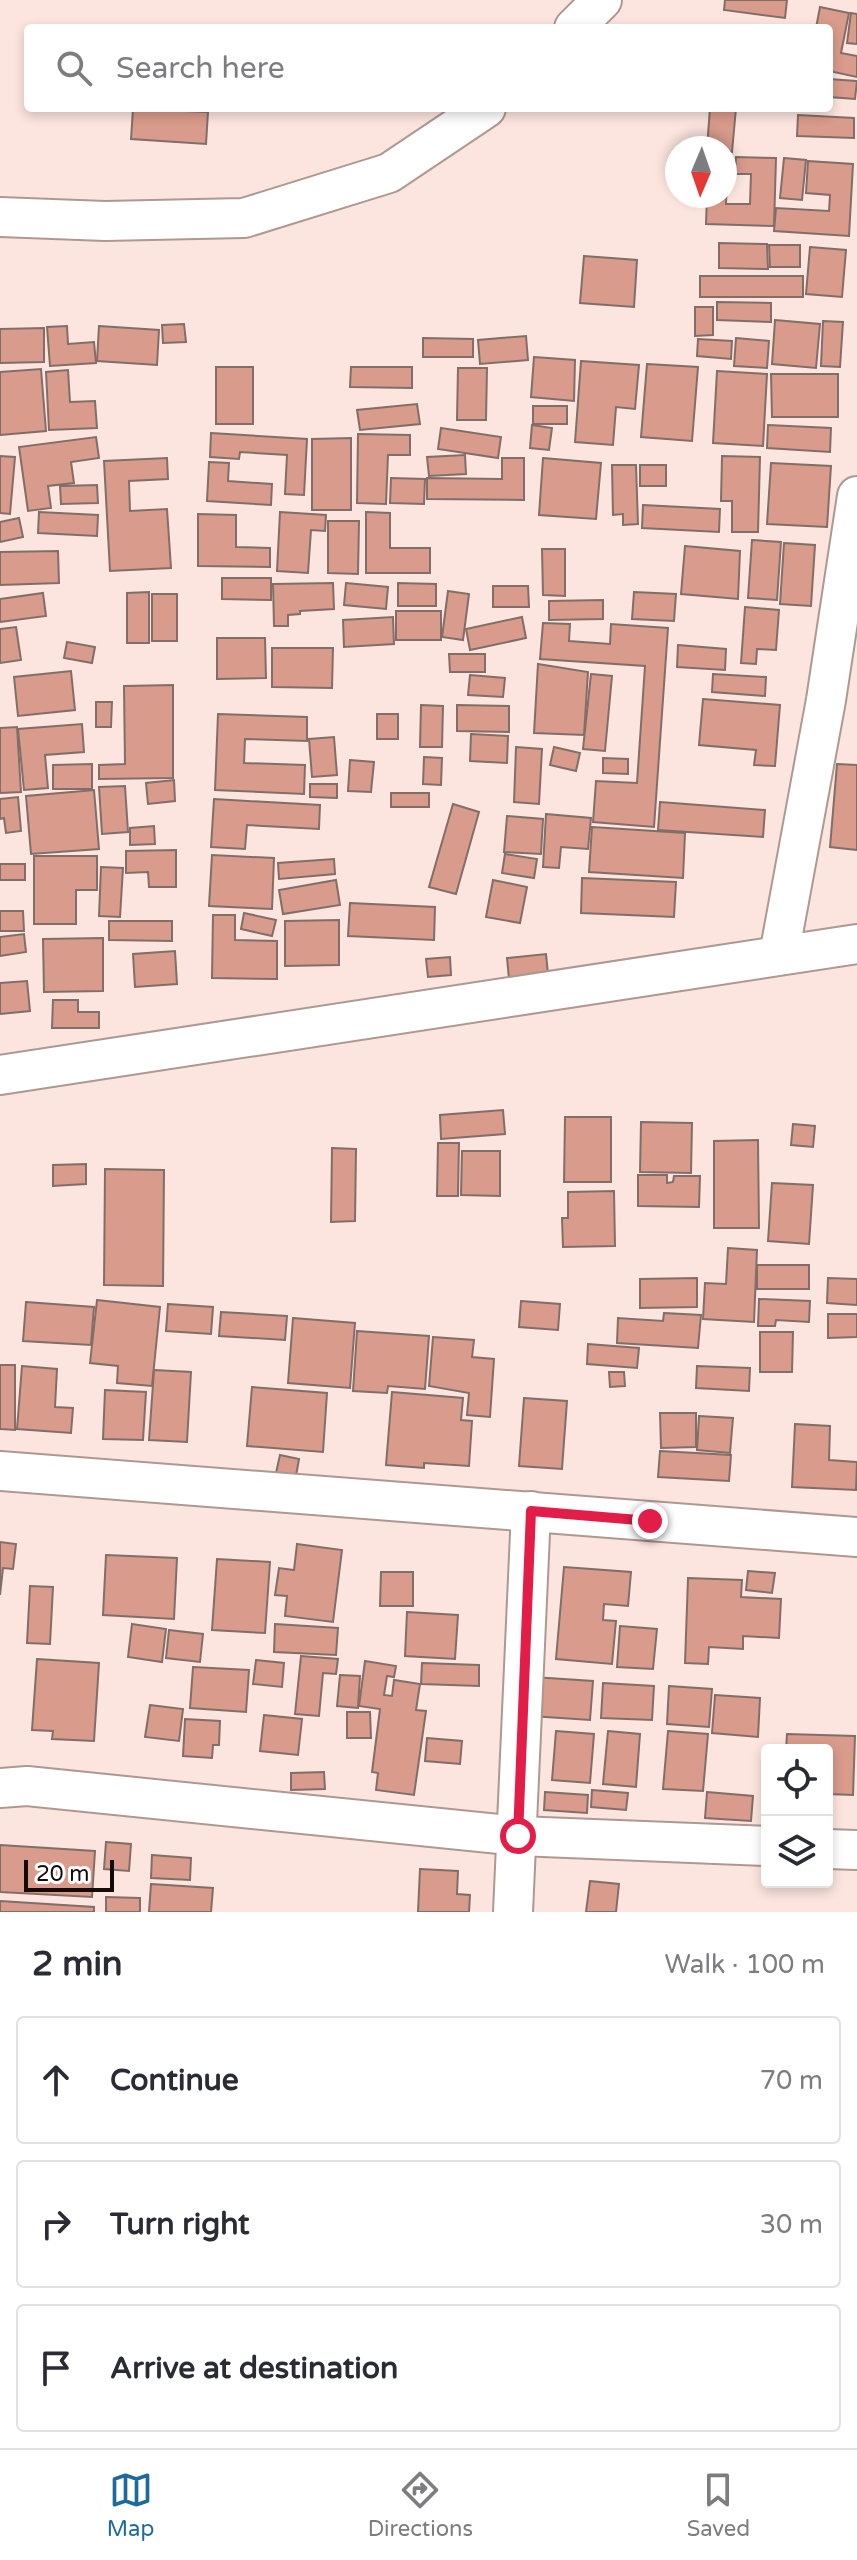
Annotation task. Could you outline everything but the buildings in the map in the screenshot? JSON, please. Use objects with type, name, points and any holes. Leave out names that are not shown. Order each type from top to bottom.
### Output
[{"type":"street","points":[[578,24],[602,0]]},
{"type":"street","points":[[0,217],[105,221],[244,218],[389,173],[480,112]]},
{"type":"street","points":[[779,955],[826,700],[857,496]]},
{"type":"street","points":[[0,1075],[857,944]]},
{"type":"street","points":[[0,1471],[857,1537]]},
{"type":"street","points":[[513,1912],[531,1511]]},
{"type":"street","points":[[0,1788],[27,1786],[518,1836],[761,1846]]},
{"type":"street","points":[[833,1849],[857,1850]]},
{"type":"route","points":[[518,1836],[531,1511],[650,1521]]}]
